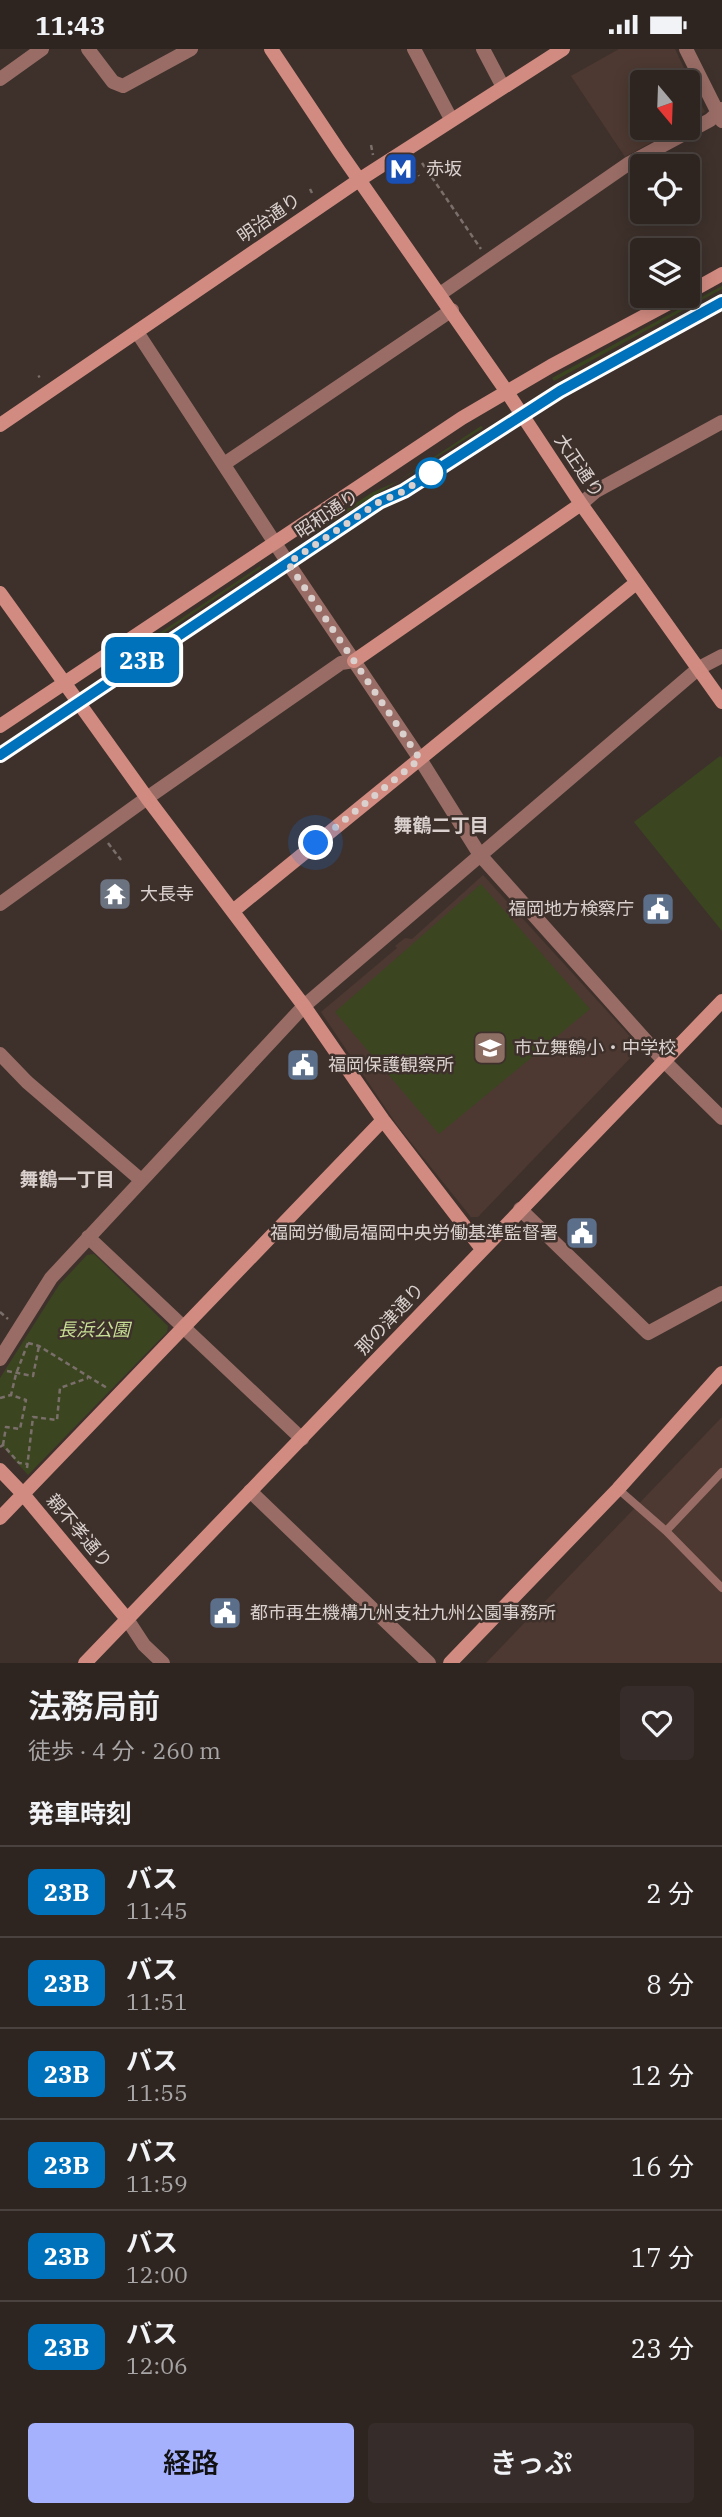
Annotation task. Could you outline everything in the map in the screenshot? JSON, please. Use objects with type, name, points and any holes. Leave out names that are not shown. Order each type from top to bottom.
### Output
[{"type":"street","points":[[0,79],[42,49]]},
{"type":"street","points":[[88,49],[113,82],[122,86],[191,49]]},
{"type":"street","name":"大正通り","points":[[271,49],[508,392],[581,504],[722,702]]},
{"type":"street","points":[[414,49],[450,120]]},
{"type":"street","points":[[483,49],[503,87]]},
{"type":"street","name":"明治通り","points":[[0,425],[359,180],[563,49]]},
{"type":"street","points":[[440,294],[628,164],[720,114],[686,49]]},
{"type":"street","points":[[700,286],[722,274]]},
{"type":"street","name":"昭和通り","points":[[0,755],[379,502],[404,491],[560,391],[722,302]]},
{"type":"street","name":"昭和通り","points":[[0,726],[462,418],[551,366],[660,308]]},
{"type":"street","points":[[224,464],[452,310]]},
{"type":"street","points":[[137,332],[420,759],[480,855],[664,1061],[722,1118]]},
{"type":"street","points":[[0,904],[341,663],[354,661],[596,491],[722,422]]},
{"type":"street","points":[[233,911],[636,583]]},
{"type":"street","points":[[0,593],[147,798],[304,1006],[383,1120],[482,1249]]},
{"type":"street","points":[[1,1364],[13,1329],[51,1278],[304,1006],[699,668],[722,656]]},
{"type":"street","name":"那の津通り","points":[[85,1663],[722,1001]]},
{"type":"street","points":[[3,1064],[141,1180]]},
{"type":"street","points":[[0,1518],[383,1120]]},
{"type":"street","points":[[520,1209],[648,1333],[722,1293]]},
{"type":"street","points":[[88,1237],[302,1439]]},
{"type":"street","points":[[450,1663],[618,1489],[722,1373]]},
{"type":"street","name":"親不孝通り","points":[[0,1470],[127,1619]]},
{"type":"street","points":[[250,1491],[429,1663]]},
{"type":"street","points":[[127,1619],[144,1645],[163,1663]]},
{"type":"lane","points":[[666,1531],[722,1472]]},
{"type":"lane","points":[[618,1489],[666,1531],[722,1588]]},
{"type":"path","points":[[371,145],[374,158]]},
{"type":"path","points":[[422,163],[488,261]]},
{"type":"path","points":[[414,168],[419,176]]},
{"type":"path","points":[[100,832],[121,860]]},
{"type":"path","points":[[0,1312],[20,1341],[39,1346],[88,1378],[119,1394]]},
{"type":"path","points":[[11,1395],[16,1374],[29,1343]]},
{"type":"path","points":[[1,1364],[16,1374],[33,1376],[39,1346]]},
{"type":"path","points":[[27,1472],[33,1417],[57,1420],[61,1388],[88,1378]]},
{"type":"path","points":[[0,1398],[11,1395],[26,1400],[20,1429],[6,1427],[0,1421]]},
{"type":"path","points":[[6,1427],[1,1446],[19,1463],[28,1464]]},
{"type":"shaded area","points":[[619,49],[675,49],[685,70],[630,70],[630,140],[655,140],[625,157],[571,76]]},
{"type":"shaded area","points":[[700,102],[705,112],[700,115]]},
{"type":"shaded area","name":"市立舞鶴小・中学校","points":[[483,875],[636,1043],[636,1052],[478,1217],[471,1217],[397,1125],[321,1012],[397,948],[395,946],[405,938],[412,939]]},
{"type":"shaded area","points":[[722,1417],[722,1663],[486,1663]]},
{"type":"green space","points":[[722,286],[722,289],[700,301],[700,298]]},
{"type":"green space","points":[[681,308],[687,308],[554,381],[552,378]]},
{"type":"green space","points":[[481,426],[483,428],[439,456],[399,480]]},
{"type":"green space","points":[[398,481],[307,538],[305,536],[373,492]]},
{"type":"green space","points":[[260,566],[261,568],[103,674],[101,672]]},
{"type":"green space","points":[[720,756],[722,758],[722,931],[634,822]]},
{"type":"green space","points":[[481,884],[590,1009],[439,1134],[335,1012]]},
{"type":"green space","name":"長浜公園","points":[[94,1254],[168,1326],[167,1332],[28,1475],[0,1444],[0,1378],[59,1285],[87,1255]]},
{"type":"bus line","name":"23B","points":[[0,755],[379,502],[404,491],[560,391],[722,302]]},
{"type":"place","name":"赤坂","points":[[401,169]]},
{"type":"place","name":"大長寺","points":[[115,894]]},
{"type":"place","name":"福岡地方検察庁","points":[[658,909]]},
{"type":"place","name":"市立舞鶴小・中学校","points":[[490,1048]]},
{"type":"place","name":"福岡保護観察所","points":[[303,1065]]},
{"type":"place","name":"福岡労働局福岡中央労働基準監督署","points":[[582,1233]]},
{"type":"place","name":"都市再生機構九州支社九州公園事務所","points":[[225,1613]]},
{"type":"district","name":"舞鶴二丁目","points":[[441,825]]},
{"type":"district","name":"舞鶴一丁目","points":[[67,1179]]},
{"type":"route","points":[[316,843],[420,759],[288,563],[379,502],[404,491],[431,473]]}]
